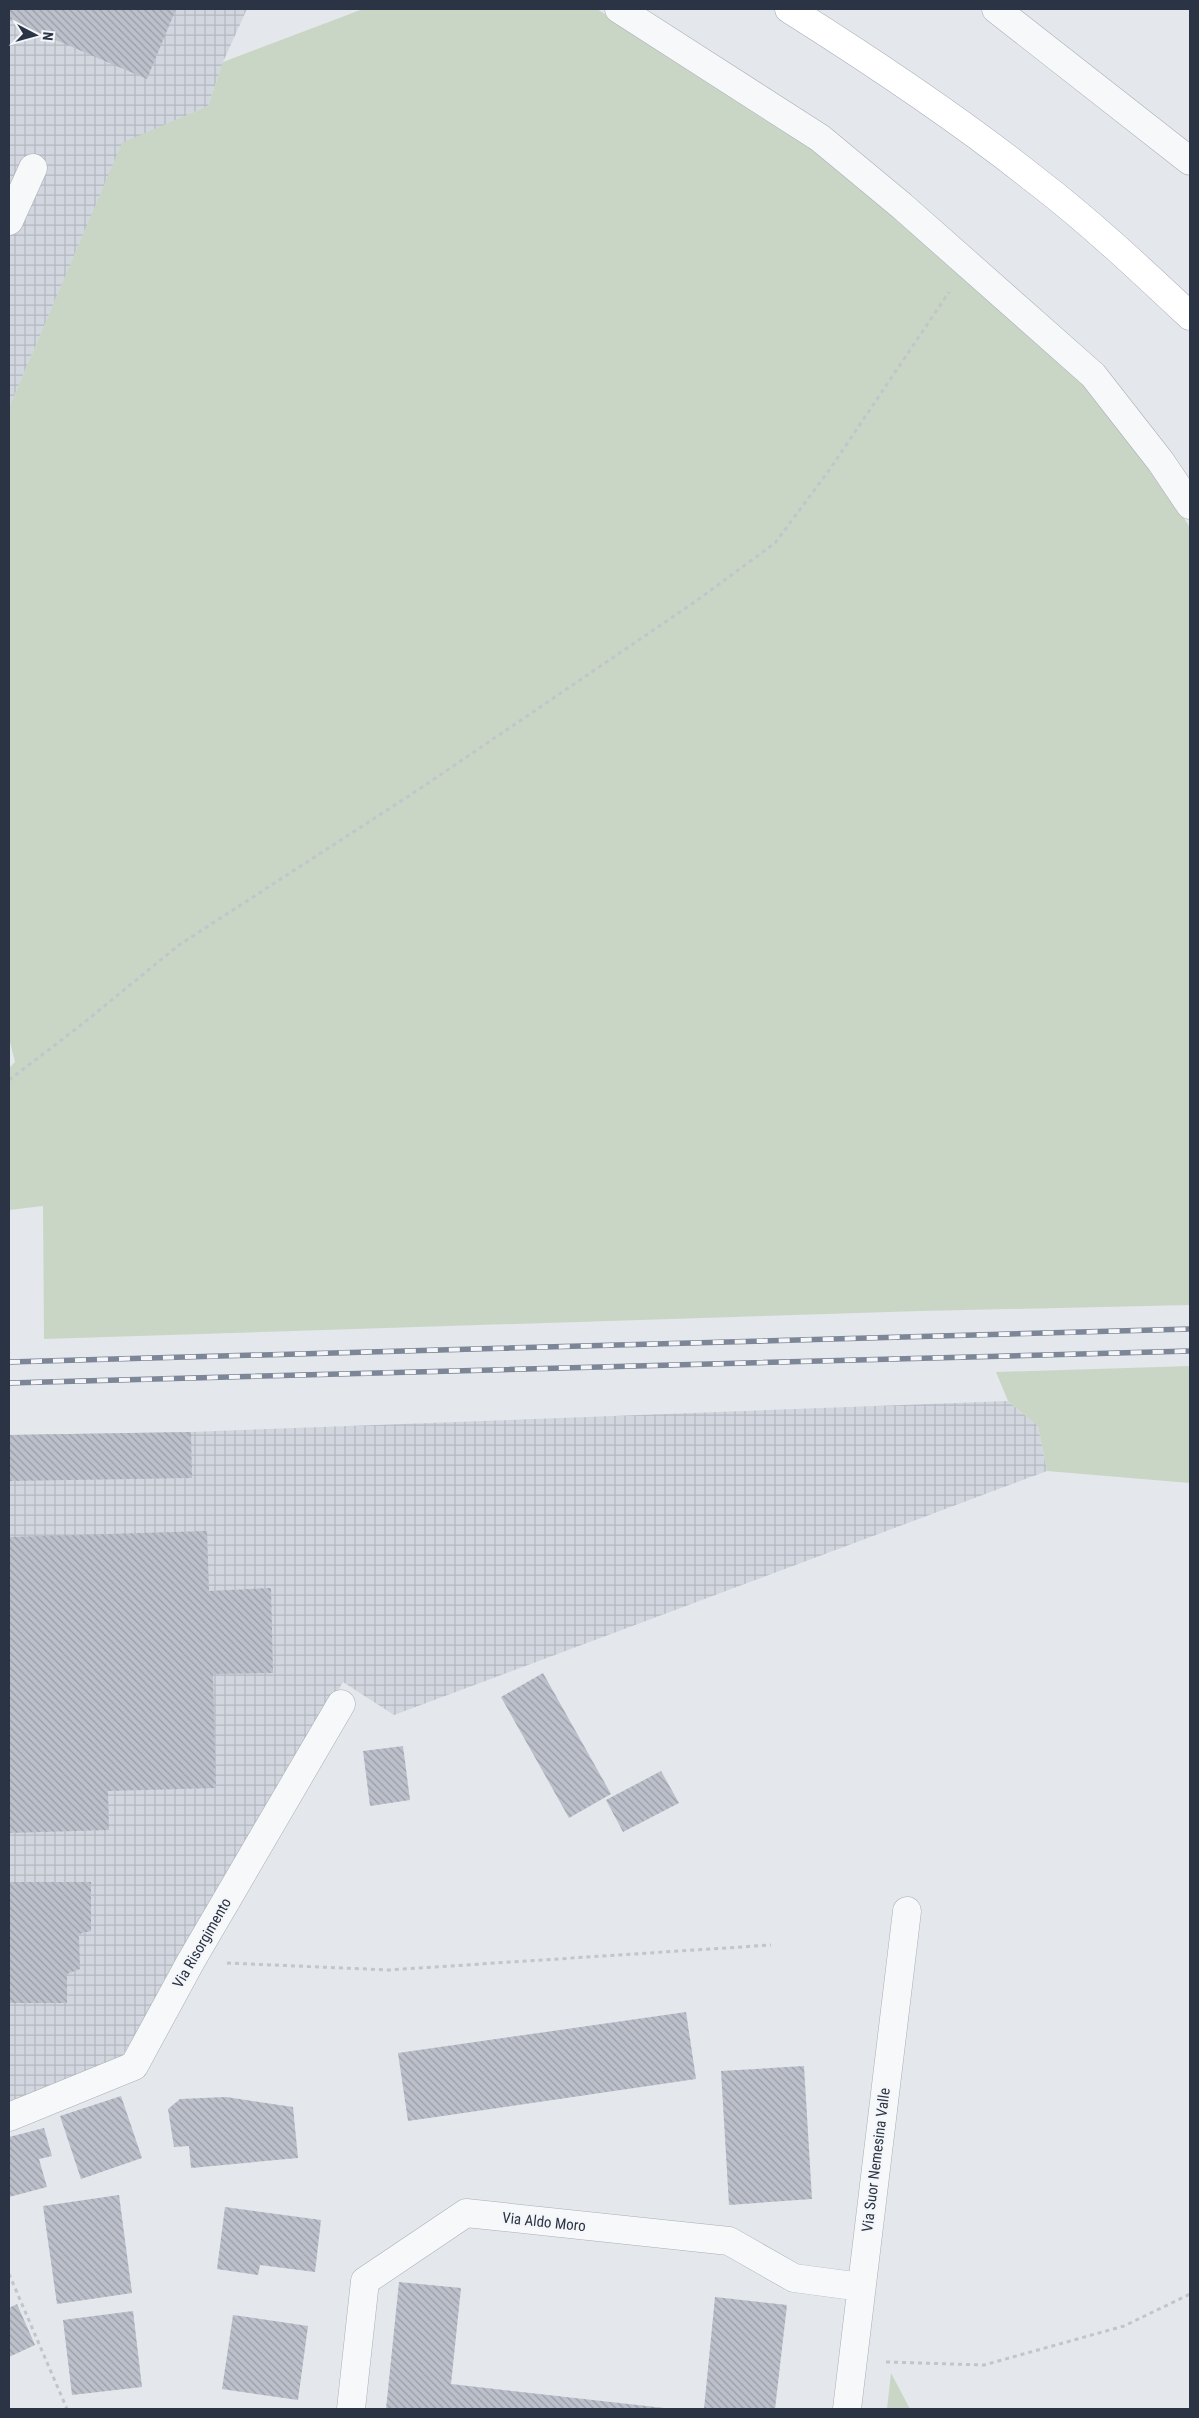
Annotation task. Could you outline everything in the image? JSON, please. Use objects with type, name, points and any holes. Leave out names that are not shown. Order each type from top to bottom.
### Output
[{"type":"main road","points":[[789,9],[925,97],[1035,179],[1125,256],[1190,316]]},
{"type":"street","points":[[619,9],[820,138],[968,264],[1093,375],[1161,462],[1190,505]]},
{"type":"street","points":[[996,9],[1190,161]]},
{"type":"street","points":[[9,221],[33,168]]},
{"type":"street","name":"Via Risorgimento","points":[[9,2117],[134,2066],[190,1961],[341,1704]]},
{"type":"street","name":"Via Suor Nemesina Valle","points":[[847,2409],[907,1911]]},
{"type":"street","name":"Via Aldo Moro","points":[[351,2409],[365,2281],[466,2213],[729,2241],[794,2278],[861,2287]]},
{"type":"path","points":[[9,1080],[81,1025],[179,945],[418,790],[775,544],[830,469],[968,264]]},
{"type":"path","points":[[190,1961],[389,1970],[771,1944]]},
{"type":"path","points":[[9,2274],[67,2409]]},
{"type":"path","points":[[853,2361],[984,2365],[1124,2326],[1190,2294]]},
{"type":"shaded area","points":[[9,9],[247,9],[223,62],[208,106],[122,144],[9,408]]},
{"type":"shaded area","points":[[1008,1401],[1038,1426],[1047,1471],[394,1715],[343,1682],[120,2060],[9,2104],[9,1435],[191,1432]]},
{"type":"green space","points":[[363,9],[597,9],[800,141],[891,207],[1098,398],[1157,471],[1190,528],[1190,1305],[921,1311],[44,1339],[43,1206],[9,1210],[9,1068],[15,1062],[9,1038],[9,408],[122,143],[208,106],[223,62]]},
{"type":"green space","points":[[1190,1366],[1190,1483],[1047,1471],[1038,1426],[1008,1401],[996,1372]]},
{"type":"green space","points":[[891,2373],[910,2409],[887,2409]]},
{"type":"building","points":[[9,9],[176,9],[147,79],[9,20]]},
{"type":"building","points":[[191,1432],[192,1478],[9,1481],[9,1435]]},
{"type":"building","points":[[207,1531],[209,1591],[271,1588],[273,1673],[213,1674],[216,1788],[108,1791],[109,1830],[9,1833],[9,1537]]},
{"type":"building","points":[[543,1673],[611,1794],[569,1818],[501,1697]]},
{"type":"building","points":[[403,1746],[410,1800],[370,1806],[363,1751]]},
{"type":"building","points":[[661,1771],[679,1803],[623,1832],[606,1800]]},
{"type":"building","points":[[9,1882],[91,1882],[91,1931],[79,1934],[80,1969],[67,1974],[67,2003],[9,2003]]},
{"type":"building","points":[[686,2012],[696,2079],[408,2121],[398,2053]]},
{"type":"building","points":[[804,2066],[812,2199],[729,2205],[721,2071]]},
{"type":"building","points":[[121,2096],[142,2158],[81,2179],[60,2116]]},
{"type":"building","points":[[226,2097],[293,2107],[298,2158],[191,2168],[189,2146],[174,2147],[168,2109],[180,2099]]},
{"type":"building","points":[[44,2128],[52,2156],[39,2159],[47,2187],[9,2197],[9,2137]]},
{"type":"building","points":[[119,2195],[132,2293],[57,2304],[43,2206]]},
{"type":"building","points":[[225,2207],[321,2220],[315,2272],[260,2265],[258,2275],[217,2269]]},
{"type":"building","points":[[399,2282],[461,2288],[451,2384],[673,2409],[386,2409]]},
{"type":"building","points":[[715,2297],[787,2305],[775,2409],[704,2409]]},
{"type":"building","points":[[17,2304],[35,2345],[9,2357],[9,2308]]},
{"type":"building","points":[[133,2311],[142,2387],[72,2395],[63,2320]]},
{"type":"building","points":[[233,2315],[308,2326],[298,2400],[222,2389]]},
{"type":"railway","points":[[9,1362],[1190,1329]]},
{"type":"railway","points":[[9,1383],[1190,1351]]}]
